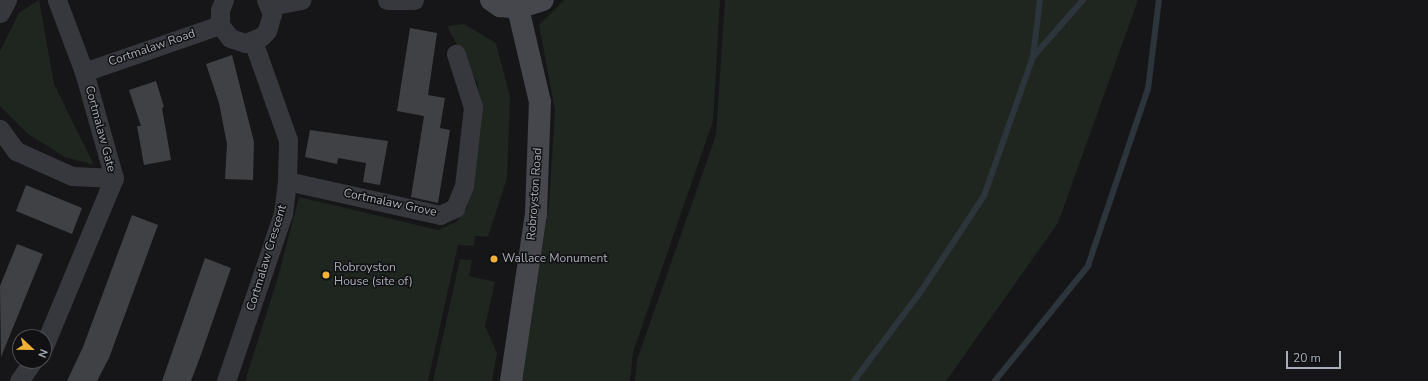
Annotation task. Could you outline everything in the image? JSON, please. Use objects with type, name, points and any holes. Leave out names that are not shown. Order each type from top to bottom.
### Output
[{"type":"street","points":[[0,13],[7,0]]},
{"type":"street","name":"Cortmalaw Gate","points":[[51,329],[114,178],[84,72],[57,0]]},
{"type":"street","points":[[224,0],[220,10],[220,25],[230,38],[245,43],[253,41],[267,31],[272,14],[268,3],[301,0]]},
{"type":"street","points":[[387,0],[414,0]]},
{"type":"street","points":[[491,0],[500,6],[518,8],[543,0]]},
{"type":"street","name":"Robroyston Road","points":[[511,381],[536,214],[540,102],[518,8]]},
{"type":"street","name":"Cortmalaw Road","points":[[84,72],[220,25]]},
{"type":"street","name":"Cortmalaw Crescent","points":[[226,381],[283,214],[288,181],[288,140],[253,41]]},
{"type":"street","name":"Cortmalaw Grove","points":[[288,181],[440,216],[455,208],[464,186],[473,107],[456,54]]},
{"type":"street","points":[[0,129],[16,151],[72,176],[114,178]]},
{"type":"street","points":[[19,381],[27,369]]},
{"type":"shaded area","points":[[39,0],[54,84],[94,165],[65,157],[28,134],[0,106],[0,51],[19,13]]},
{"type":"shaded area","points":[[564,0],[720,0],[713,121],[633,352],[630,381],[521,381],[549,205],[555,110],[539,25]]},
{"type":"shaded area","points":[[725,0],[1138,0],[1058,223],[946,381],[635,381],[637,360],[716,135]]},
{"type":"shaded area","points":[[464,24],[496,43],[510,97],[507,178],[488,237],[475,236],[474,246],[458,245],[428,381],[245,381],[278,277],[299,197],[438,230],[456,222],[467,208],[479,141],[478,84],[447,26]]},
{"type":"shaded area","points":[[460,259],[472,260],[469,276],[495,282],[485,326],[497,353],[492,381],[433,381]]},
{"type":"building","points":[[410,28],[437,33],[428,95],[445,98],[440,128],[450,130],[438,203],[411,197],[424,116],[397,111]]},
{"type":"building","points":[[232,55],[254,142],[253,180],[225,179],[227,144],[219,103],[206,64]]},
{"type":"building","points":[[156,81],[164,107],[162,108],[171,160],[144,165],[137,126],[141,126],[129,90]]},
{"type":"building","points":[[310,130],[388,141],[380,185],[363,182],[366,163],[338,158],[337,164],[305,157]]},
{"type":"building","points":[[26,185],[82,208],[72,234],[16,211]]},
{"type":"building","points":[[132,215],[158,225],[109,358],[97,381],[67,381],[83,347]]},
{"type":"building","points":[[17,244],[43,254],[1,357],[0,286]]},
{"type":"building","points":[[205,258],[231,268],[202,352],[191,381],[162,381]]},
{"type":"waterway","points":[[1033,57],[1040,0]]},
{"type":"waterway","points":[[854,381],[922,290],[984,196],[1033,57],[1083,0]]},
{"type":"waterway","points":[[995,381],[1088,266],[1148,89],[1159,0]]},
{"type":"place","name":"Wallace Monument","points":[[494,259]]},
{"type":"place","name":"Robroyston House (site of)","points":[[326,275]]}]
